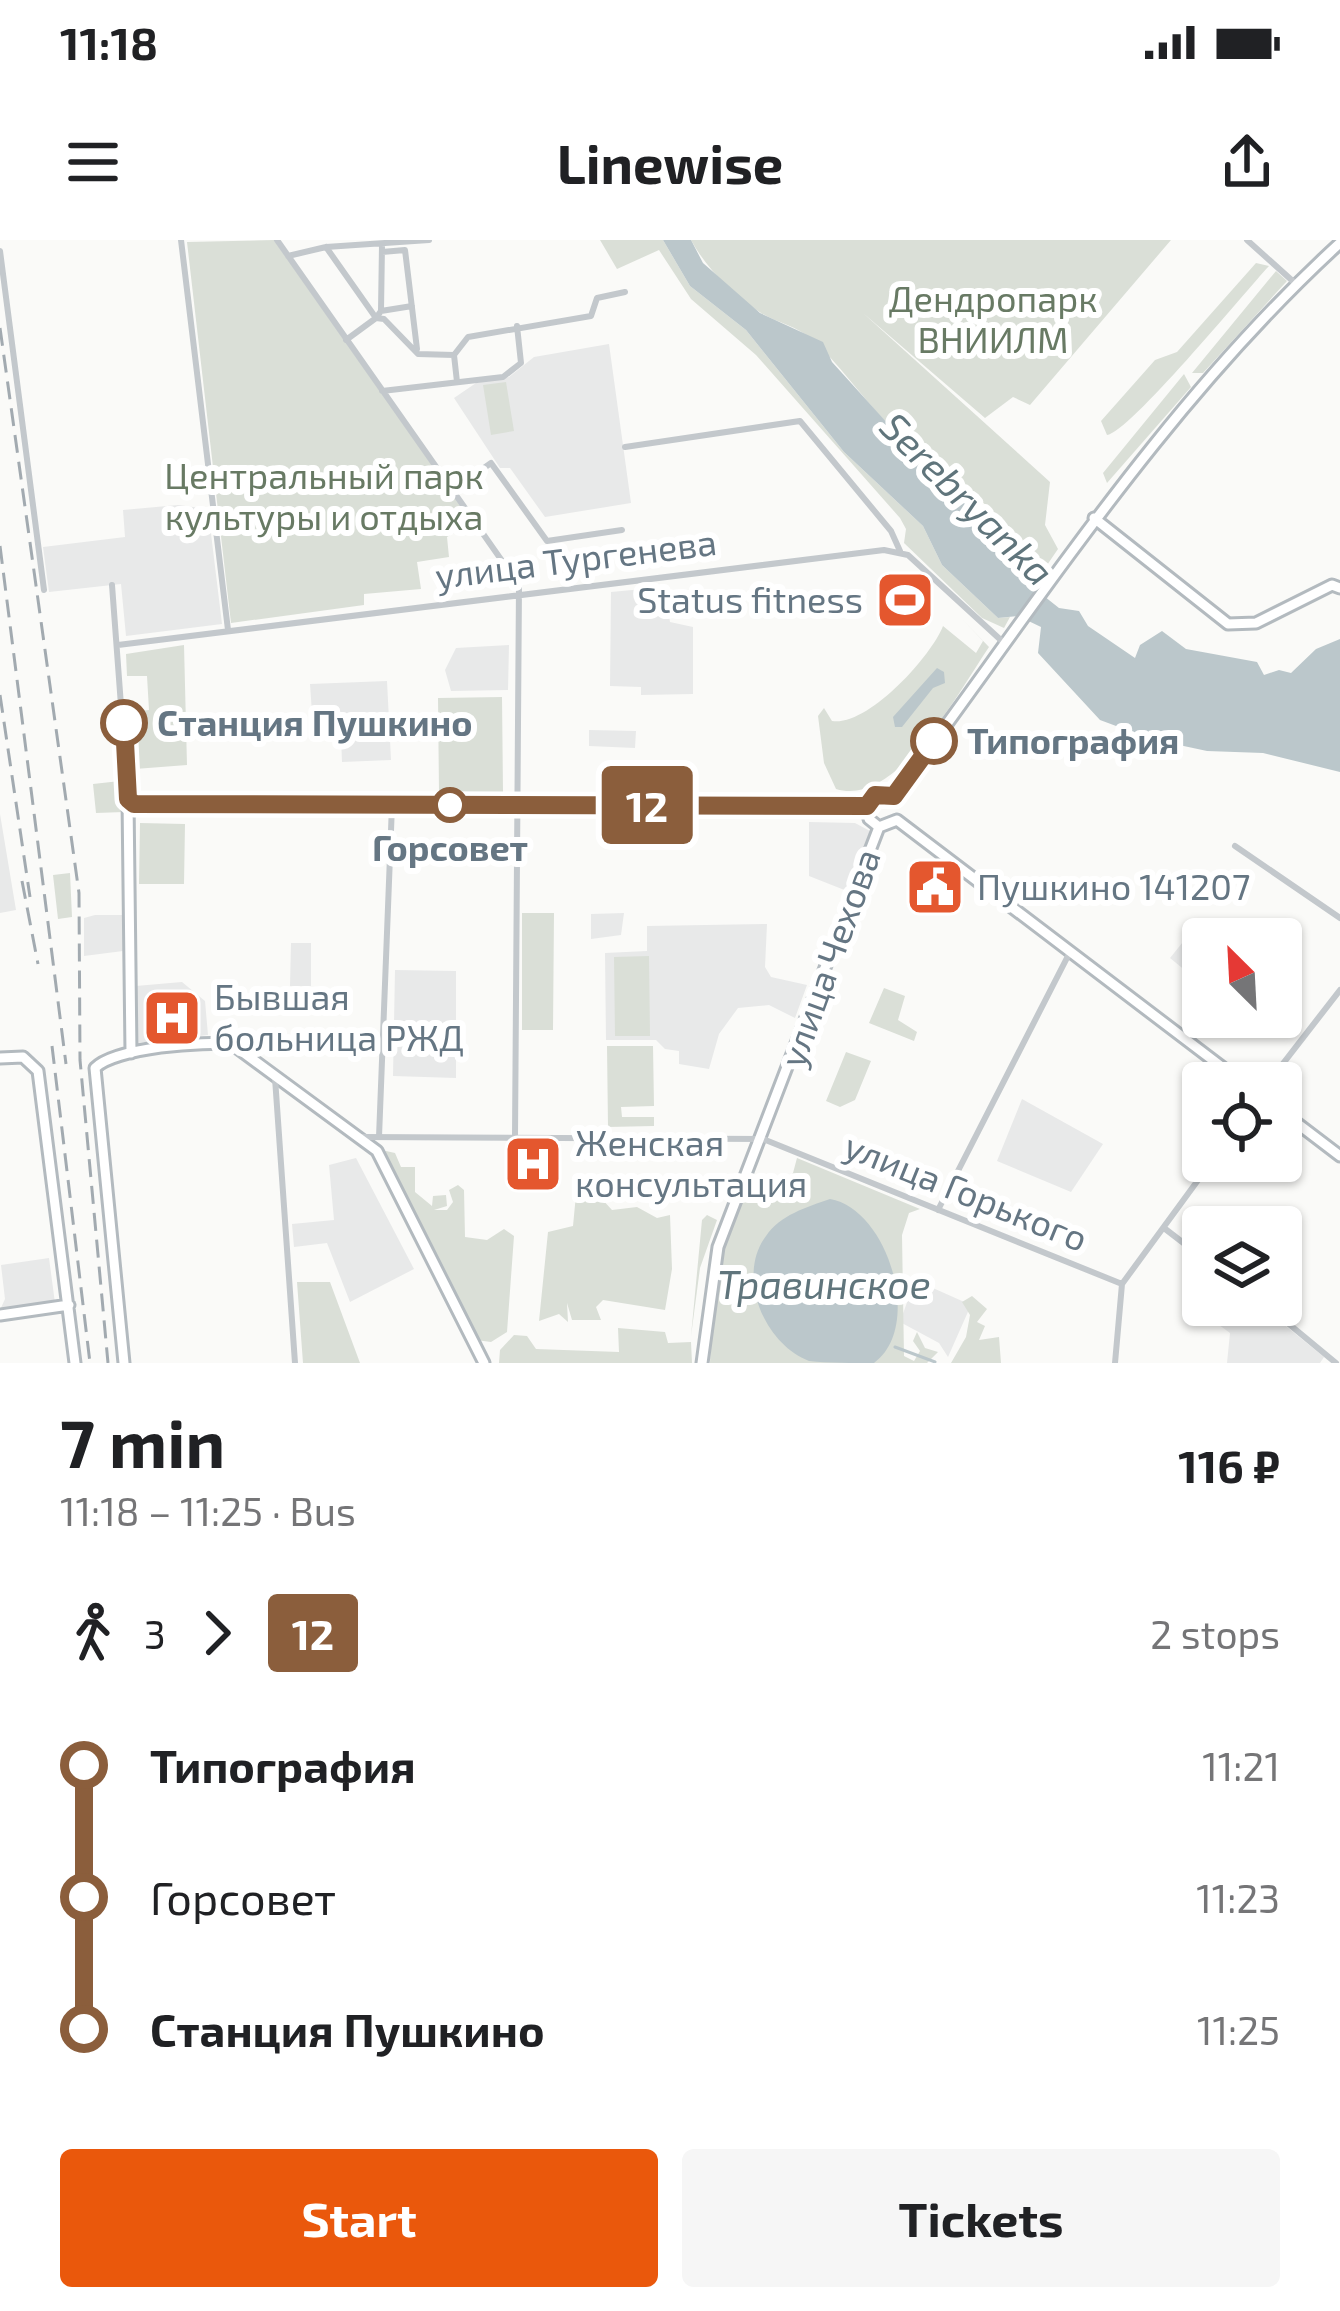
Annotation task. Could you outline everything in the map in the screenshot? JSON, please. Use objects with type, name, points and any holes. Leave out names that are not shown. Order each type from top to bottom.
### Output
[{"type":"street","points":[[181,240],[228,631]]},
{"type":"street","points":[[277,240],[519,585],[515,1136]]},
{"type":"street","points":[[382,248],[429,240]]},
{"type":"street","points":[[1247,240],[1296,284]]},
{"type":"street","points":[[894,796],[1094,518],[1184,406],[1340,243]]},
{"type":"street","points":[[289,256],[326,248],[405,250],[418,354]]},
{"type":"street","points":[[326,248],[379,315],[418,354],[454,355]]},
{"type":"street","points":[[379,315],[382,248]]},
{"type":"street","points":[[0,251],[44,590]]},
{"type":"street","points":[[457,382],[454,355],[468,337],[591,316],[597,298],[625,292]]},
{"type":"street","points":[[346,340],[379,315],[412,306]]},
{"type":"street","points":[[382,391],[503,377],[521,363],[517,326]]},
{"type":"street","points":[[625,447],[800,421],[891,531],[900,551],[1008,639]]},
{"type":"street","points":[[453,490],[491,463],[547,541],[622,530]]},
{"type":"street","points":[[1094,518],[1228,624],[1256,623],[1332,585],[1340,587]]},
{"type":"street","name":"улица Тургенева","points":[[118,645],[518,592],[900,551]]},
{"type":"street","points":[[112,584],[130,804],[131,1053]]},
{"type":"street","points":[[894,796],[875,795],[867,806],[869,819],[879,827],[897,820]]},
{"type":"street","points":[[894,796],[901,808],[897,820]]},
{"type":"street","points":[[130,804],[867,806]]},
{"type":"street","points":[[379,1137],[392,805]]},
{"type":"street","points":[[897,820],[1216,1062]]},
{"type":"street","name":"улица Чехова","points":[[702,1363],[711,1269],[879,827]]},
{"type":"street","points":[[1235,846],[1340,919]]},
{"type":"street","points":[[938,1210],[1070,951]]},
{"type":"street","points":[[1284,1062],[1340,990]]},
{"type":"street","points":[[124,1363],[94,1077],[100,1061],[215,1042],[233,1046],[275,1074],[376,1151],[484,1363]]},
{"type":"street","points":[[0,1058],[23,1057],[38,1071],[76,1363]]},
{"type":"street","points":[[275,1074],[295,1363]]},
{"type":"street","points":[[1302,1128],[1340,1156]]},
{"type":"street","name":"улица Горького","points":[[359,1137],[763,1139],[1122,1284]]},
{"type":"street","points":[[1115,1363],[1122,1284],[1197,1182]]},
{"type":"street","points":[[1164,1228],[1182,1242]]},
{"type":"street","points":[[0,1315],[69,1305]]},
{"type":"street","points":[[1291,1326],[1336,1363]]},
{"type":"shaded area","points":[[609,344],[631,503],[545,517],[510,468],[500,468],[454,398],[476,383],[509,377],[534,357]]},
{"type":"shaded area","points":[[178,505],[208,509],[222,624],[126,636],[121,584],[49,592],[43,547],[125,537],[123,510]]},
{"type":"shaded area","points":[[664,587],[670,622],[693,627],[693,694],[641,695],[641,687],[610,686],[611,592]]},
{"type":"shaded area","points":[[509,645],[508,690],[451,691],[445,670],[456,648]]},
{"type":"shaded area","points":[[387,681],[391,760],[342,762],[340,712],[312,713],[310,684]]},
{"type":"shaded area","points":[[589,730],[636,731],[635,748],[589,746]]},
{"type":"shaded area","points":[[0,814],[16,910],[0,913]]},
{"type":"shaded area","points":[[809,822],[855,823],[870,831],[847,891],[809,876]]},
{"type":"shaded area","points":[[624,913],[621,935],[591,939],[591,914]]},
{"type":"shaded area","points":[[123,915],[123,951],[84,956],[84,918]]},
{"type":"shaded area","points":[[767,924],[765,967],[771,977],[807,985],[795,1018],[769,1005],[738,1008],[719,1034],[709,1069],[679,1064],[679,1051],[665,1049],[656,1040],[606,1040],[605,953],[647,951],[647,926]]},
{"type":"shaded area","points":[[291,943],[311,943],[311,986],[290,986]]},
{"type":"shaded area","points":[[1182,943],[1182,968],[1170,958]]},
{"type":"shaded area","points":[[395,970],[456,971],[456,1078],[393,1076]]},
{"type":"shaded area","name":"Бывшая больница РЖД","points":[[182,982],[205,1001],[208,1035],[138,1043],[136,986]]},
{"type":"shaded area","points":[[1022,1099],[1103,1144],[1071,1192],[997,1161]]},
{"type":"shaded area","points":[[356,1158],[414,1269],[350,1302],[327,1243],[294,1247],[292,1224],[334,1220],[329,1165]]},
{"type":"shaded area","points":[[49,1258],[55,1303],[0,1310],[5,1299],[1,1265]]},
{"type":"shaded area","points":[[915,1280],[971,1305],[948,1357],[939,1343],[900,1322]]},
{"type":"shaded area","points":[[1220,1326],[1286,1326],[1324,1357],[1320,1363],[1227,1363],[1230,1333]]},
{"type":"green space","name":"Центральный парк культуры и отдыха","points":[[274,240],[472,522],[447,537],[449,557],[417,562],[421,589],[364,594],[364,605],[231,623],[187,242]]},
{"type":"green space","points":[[600,240],[663,240],[690,286],[746,330],[844,452],[923,526],[942,565],[998,618],[1010,617],[1004,628],[982,618],[904,543],[906,529],[900,518],[756,355],[691,299],[659,250],[617,269]]},
{"type":"green space","name":"Дендропарк ВНИИЛМ","points":[[691,240],[1171,240],[1030,405],[1013,397],[985,418],[863,313],[1050,482],[1045,525],[1058,549],[1032,587],[1018,569],[1016,549],[1005,528],[988,508],[886,422],[811,339],[761,313],[731,290]]},
{"type":"green space","points":[[1256,263],[1269,266],[1138,412],[1107,435],[1101,421],[1155,360],[1177,352]]},
{"type":"green space","points":[[1276,271],[1287,281],[1203,373],[1192,373]]},
{"type":"green space","points":[[1184,374],[1191,387],[1107,483],[1103,473]]},
{"type":"green space","points":[[506,382],[514,431],[491,435],[483,385]]},
{"type":"green space","points":[[961,618],[989,647],[924,742],[881,781],[859,790],[836,789],[824,763],[818,716],[824,708],[832,721],[846,720],[879,702],[912,671],[943,626],[976,653],[983,641]]},
{"type":"green space","points":[[184,645],[187,765],[135,769],[132,712],[149,710],[147,676],[127,676],[126,654]]},
{"type":"green space","points":[[502,697],[503,792],[439,792],[438,698]]},
{"type":"green space","points":[[120,781],[124,812],[96,813],[93,784]]},
{"type":"green space","points":[[140,823],[185,824],[184,884],[139,884]]},
{"type":"green space","points":[[70,873],[72,917],[58,919],[53,875]]},
{"type":"green space","points":[[522,913],[554,913],[553,1030],[522,1030]]},
{"type":"green space","points":[[649,956],[650,1036],[615,1036],[614,957]]},
{"type":"green space","points":[[884,988],[905,996],[898,1020],[917,1032],[914,1041],[869,1023]]},
{"type":"green space","points":[[607,1046],[653,1046],[654,1106],[621,1107],[622,1117],[654,1117],[654,1126],[608,1127]]},
{"type":"green space","points":[[846,1052],[871,1061],[855,1100],[840,1107],[826,1101]]},
{"type":"green space","points":[[386,1151],[395,1153],[401,1167],[415,1167],[415,1192],[432,1206],[433,1196],[446,1195],[447,1206],[434,1210],[447,1210],[453,1202],[449,1190],[458,1185],[464,1190],[465,1237],[487,1240],[504,1229],[514,1236],[507,1332],[491,1342],[476,1340],[381,1156]]},
{"type":"green space","points":[[797,1158],[920,1209],[909,1213],[902,1235],[904,1356],[914,1361],[920,1351],[913,1341],[917,1332],[925,1348],[938,1352],[927,1363],[710,1363],[714,1269],[752,1178],[780,1183],[793,1173]]},
{"type":"green space","points":[[577,1184],[590,1186],[612,1210],[637,1207],[657,1218],[670,1215],[672,1269],[665,1310],[603,1300],[596,1307],[601,1320],[572,1320],[567,1303],[568,1322],[559,1314],[539,1321],[548,1232],[573,1226]]},
{"type":"green space","points":[[707,1215],[717,1220],[700,1268],[691,1336],[702,1220]]},
{"type":"green space","points":[[297,1282],[330,1282],[360,1363],[303,1363]]},
{"type":"green space","points":[[972,1296],[987,1309],[977,1322],[985,1326],[979,1340],[999,1337],[1001,1363],[951,1363],[966,1337],[970,1315],[962,1302]]},
{"type":"green space","points":[[618,1328],[665,1332],[668,1343],[691,1342],[692,1363],[499,1363],[500,1350],[514,1335],[527,1336],[536,1349],[619,1352]]},
{"type":"water","name":"Serebryanka","points":[[663,240],[691,240],[703,263],[760,313],[823,342],[832,362],[889,425],[964,485],[1012,540],[1025,581],[1059,608],[1079,611],[1088,626],[1135,658],[1140,645],[1162,631],[1186,649],[1257,662],[1264,675],[1279,670],[1291,673],[1316,649],[1340,639],[1340,772],[1263,753],[1207,751],[1151,739],[1100,720],[1038,653],[1041,627],[1018,616],[998,618],[942,565],[923,526],[844,452],[746,330],[690,286]]},
{"type":"water","points":[[937,668],[944,672],[945,683],[933,688],[902,727],[895,727],[893,717]]},
{"type":"water","name":"Травинское","points":[[830,1199],[851,1207],[868,1224],[893,1271],[896,1324],[889,1346],[874,1363],[809,1361],[779,1340],[759,1307],[754,1270],[766,1236],[786,1217]]},
{"type":"waterway","points":[[895,1347],[935,1362]]},
{"type":"railway","points":[[0,328],[79,893],[80,1060],[108,1363]]},
{"type":"railway","points":[[0,546],[66,1064]]},
{"type":"railway","points":[[0,695],[30,897]]},
{"type":"railway","points":[[22,881],[38,964]]},
{"type":"railway","points":[[52,1046],[90,1363]]},
{"type":"bus line","name":"12","points":[[124,723],[128,799],[134,804],[867,806],[875,795],[894,796],[934,741]]},
{"type":"place","name":"Status fitness","points":[[905,600]]},
{"type":"place","name":"Станция Пушкино","points":[[124,723]]},
{"type":"place","name":"Типография","points":[[934,741]]},
{"type":"place","name":"Горсовет","points":[[450,805]]},
{"type":"place","name":"Пушкино 141207","points":[[935,887]]},
{"type":"place","name":"Бывшая больница РЖД","points":[[172,1018]]},
{"type":"place","name":"Женская консультация","points":[[533,1164]]}]
